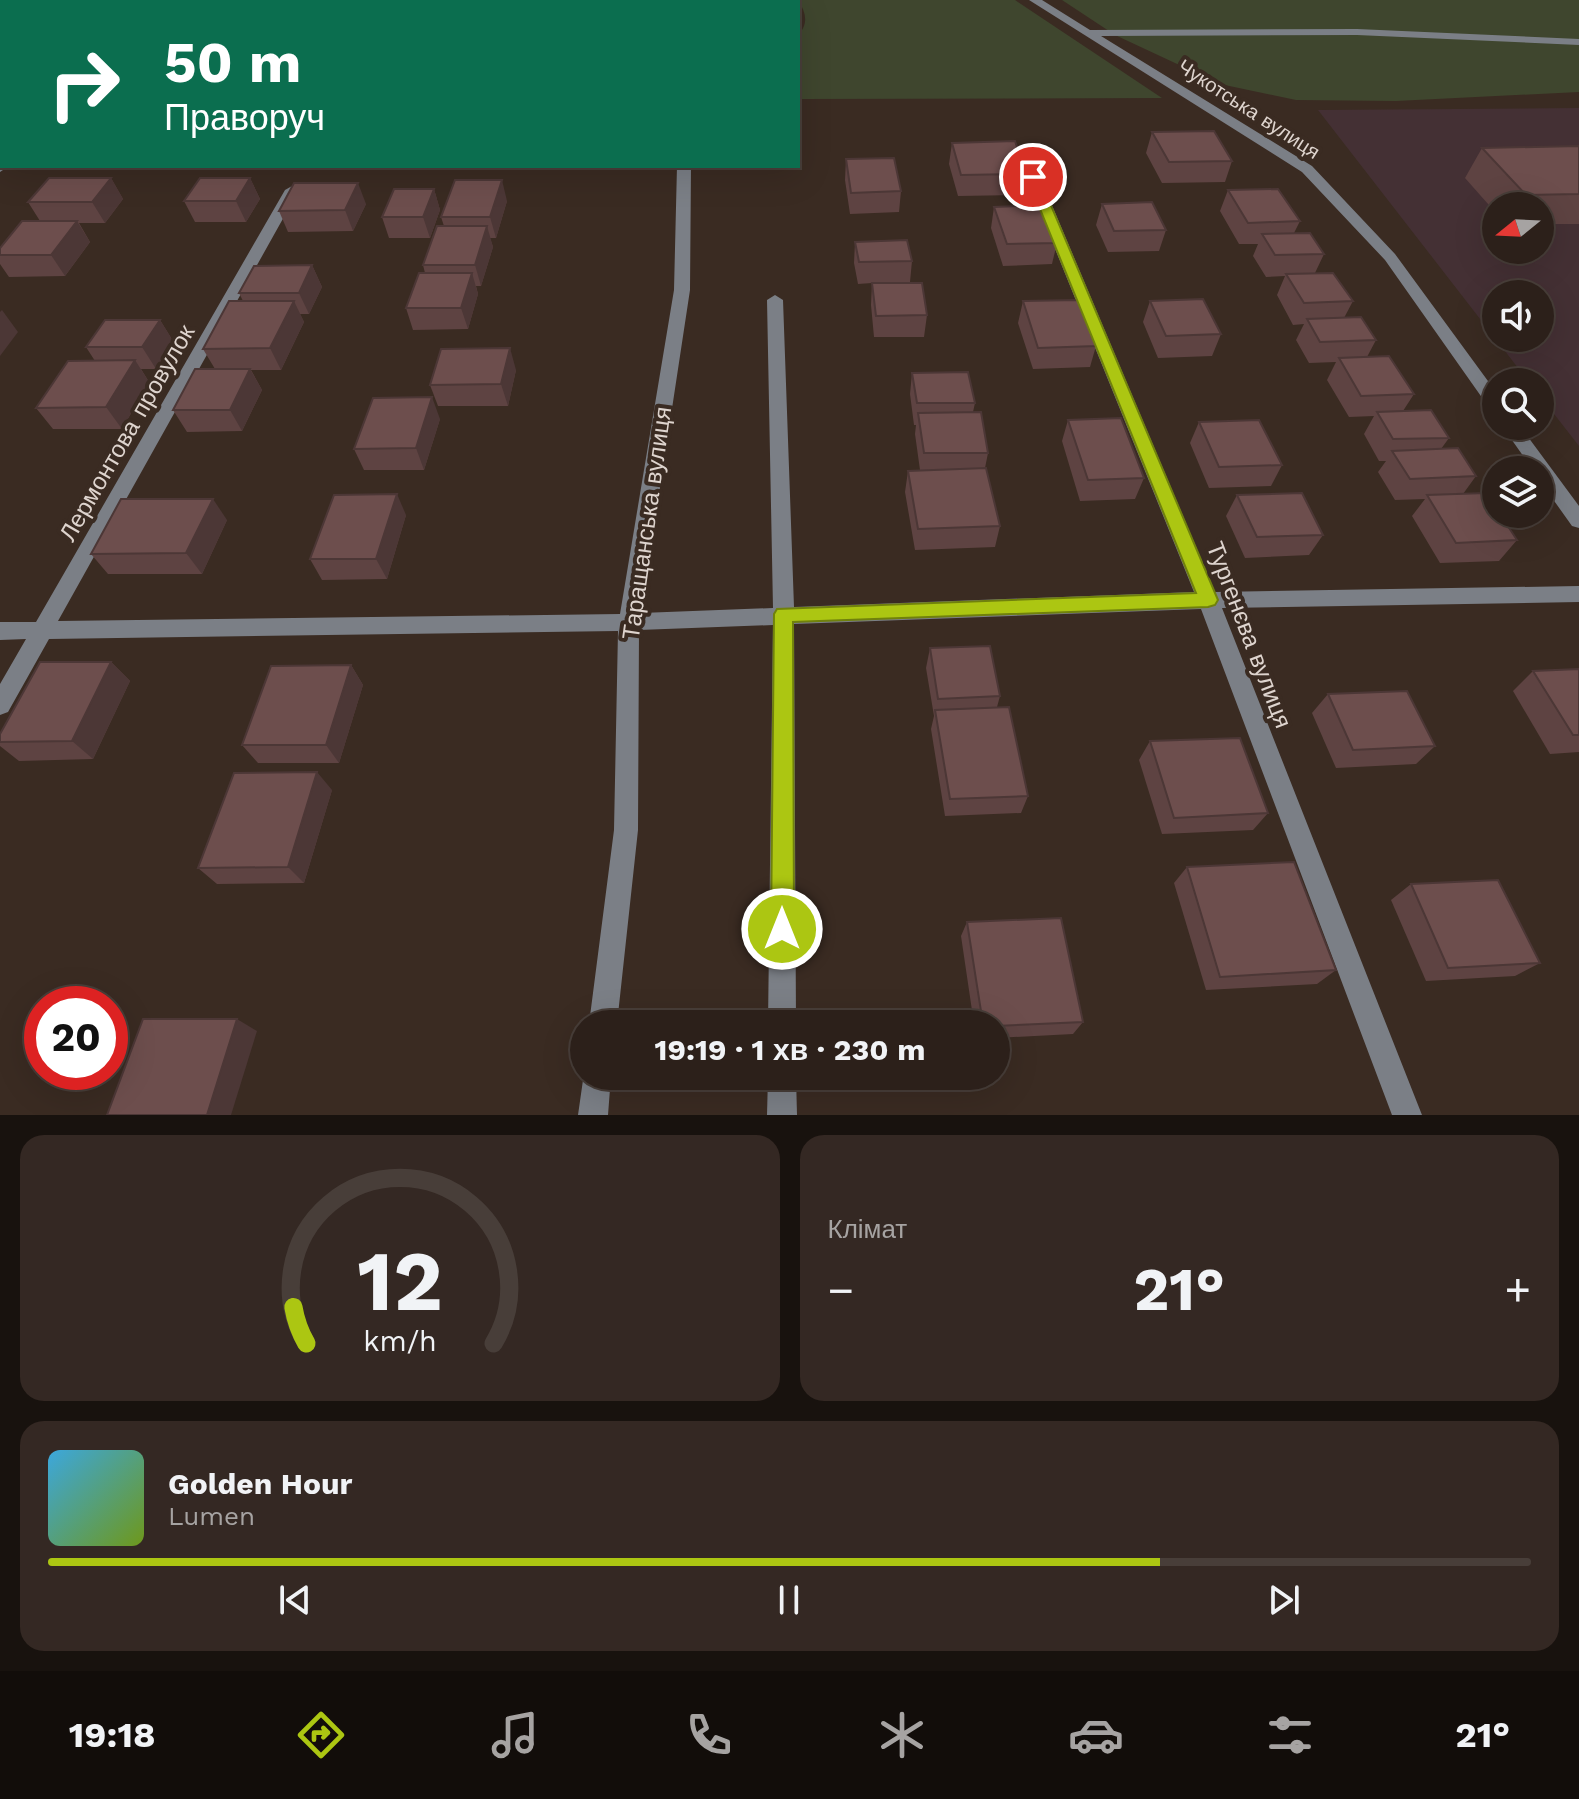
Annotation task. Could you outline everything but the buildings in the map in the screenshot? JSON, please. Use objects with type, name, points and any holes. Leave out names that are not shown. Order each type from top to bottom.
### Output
[{"type":"street","name":"Чукотська вулиця","points":[[1034,0],[1307,169],[1390,257],[1482,385]]},
{"type":"street","points":[[1086,33],[1357,32],[1579,42]]},
{"type":"street","name":"Таращанська вулиця","points":[[605,1010],[626,830],[629,622],[682,290],[684,168]]},
{"type":"street","name":"Тургенєва вулиця","points":[[1033,177],[1208,600],[1407,1115]]},
{"type":"street","name":"Лермонтова провулок","points":[[0,705],[295,186]]},
{"type":"street","points":[[775,300],[784,614],[782,1010]]},
{"type":"street","points":[[1521,440],[1579,521]]},
{"type":"street","points":[[0,631],[629,622],[1208,600],[1579,594]]},
{"type":"street","points":[[593,1115],[596,1090]]},
{"type":"street","points":[[782,1090],[782,1115]]},
{"type":"shaded area","points":[[1579,108],[1579,446],[1554,414],[1554,368],[1518,368],[1506,352],[1554,352],[1554,280],[1482,280],[1482,321],[1318,110]]},
{"type":"green space","points":[[800,0],[1015,0],[1162,98],[800,99],[803,9]]},
{"type":"green space","points":[[1062,0],[1579,0],[1579,92],[1396,101],[1296,100],[1220,84],[1115,35]]},
{"type":"route","points":[[782,929],[784,614],[1208,600],[1033,177]]}]
